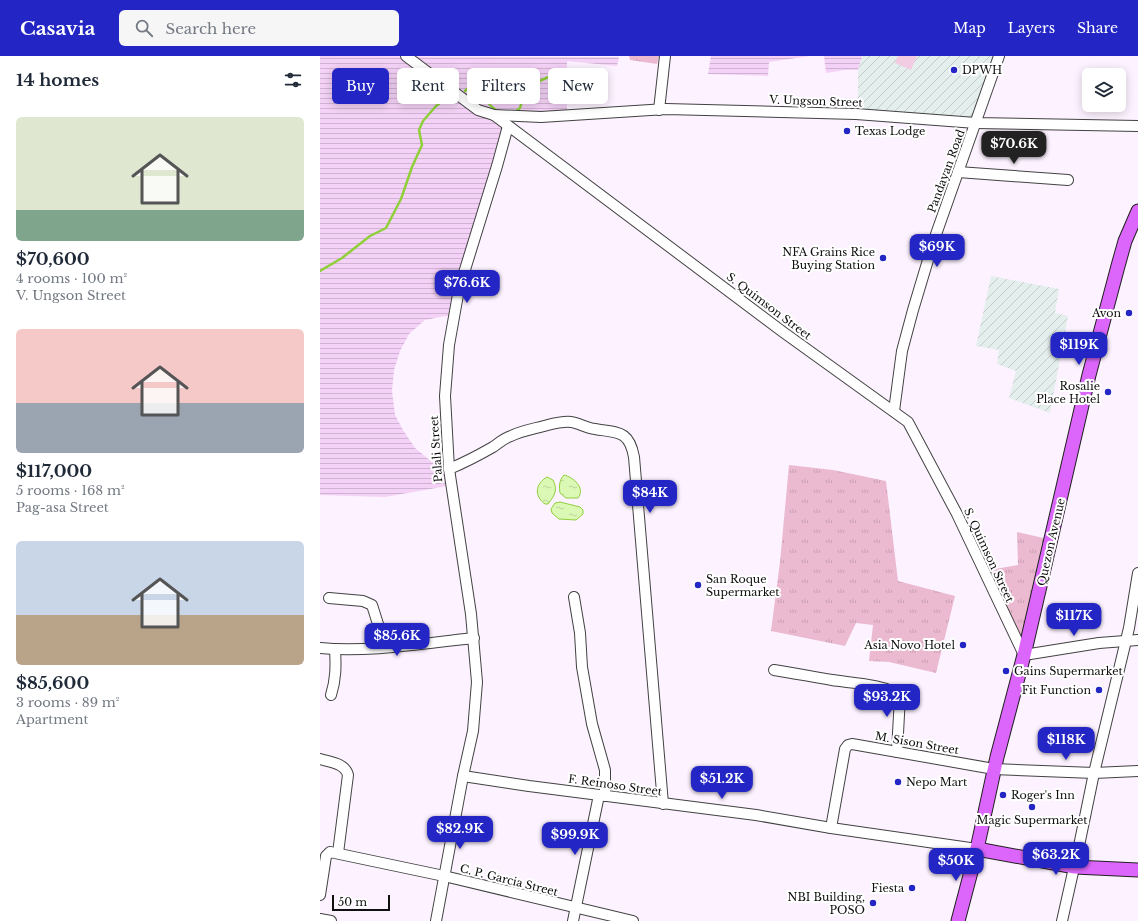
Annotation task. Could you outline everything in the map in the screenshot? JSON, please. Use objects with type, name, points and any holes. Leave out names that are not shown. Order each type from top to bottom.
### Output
[{"type":"main road","name":"Quezon Avenue","points":[[958,921],[977,849],[994,769],[1024,655],[1089,375],[1125,241],[1138,211]]},
{"type":"main road","points":[[977,849],[1075,867],[1138,870]]},
{"type":"street","name":"S. Quimson Street","points":[[406,56],[478,110],[494,115],[789,336],[908,422],[957,514],[1024,655]]},
{"type":"street","points":[[659,110],[665,56]]},
{"type":"street","name":"Pandayan Road","points":[[894,411],[902,351],[913,310],[934,240],[999,56]]},
{"type":"street","name":"V. Ungson Street","points":[[494,115],[541,118],[659,110],[856,114],[976,123],[1138,126]]},
{"type":"street","name":"Palali Street","points":[[436,921],[463,776],[473,731],[476,689],[474,638],[449,469],[445,396],[449,345],[460,289],[508,126]]},
{"type":"street","points":[[958,172],[1068,180]]},
{"type":"street","points":[[449,469],[493,447],[511,436],[551,425],[570,422],[594,429],[618,433],[627,437],[630,441],[634,458],[663,804]]},
{"type":"street","points":[[1062,921],[1075,867],[1094,773],[1126,640],[1138,573]]},
{"type":"street","points":[[573,921],[606,781],[605,770],[592,724],[582,667],[580,633],[574,597]]},
{"type":"street","points":[[329,598],[363,601],[372,605],[378,624],[381,647]]},
{"type":"street","points":[[320,648],[335,649],[381,647],[474,638]]},
{"type":"street","points":[[1024,655],[1099,643],[1138,640]]},
{"type":"street","points":[[331,695],[337,669],[335,649]]},
{"type":"street","points":[[774,670],[865,684],[895,692],[900,696],[897,752]]},
{"type":"street","name":"M. Sison Street","points":[[831,828],[845,749],[848,745],[852,744],[994,769],[1094,773],[1138,771]]},
{"type":"street","points":[[320,759],[340,765],[345,768],[348,775],[338,853],[330,852],[326,856],[320,895]]},
{"type":"street","name":"F. Reinoso Street","points":[[463,776],[663,804],[756,815],[831,828],[977,849]]},
{"type":"street","name":"C. P. Garcia Street","points":[[338,853],[444,876],[633,921]]},
{"type":"street","points":[[320,919],[331,921]]},
{"type":"shaded area","points":[[320,56],[619,57],[617,66],[567,61],[567,68],[548,68],[548,104],[567,104],[567,113],[498,120],[512,130],[475,243],[457,317],[445,316],[425,320],[409,334],[400,351],[394,370],[392,391],[395,415],[415,448],[432,462],[451,467],[453,485],[385,497],[320,495]]},
{"type":"shaded area","points":[[711,56],[810,56],[769,62],[768,76],[708,74]]},
{"type":"shaded area","points":[[824,56],[862,56],[858,70],[845,70],[826,73]]},
{"type":"shaded area","points":[[862,56],[1001,56],[976,124],[858,113],[858,70]]},
{"type":"shaded area","points":[[898,56],[917,56],[911,70],[895,63]]},
{"type":"shaded area","points":[[991,276],[1059,289],[1055,313],[1068,316],[1050,413],[1009,398],[1016,371],[997,364],[999,350],[976,346]]},
{"type":"green space","points":[[629,56],[659,56],[657,64],[630,60]]},
{"type":"green space","points":[[789,465],[833,470],[886,481],[898,581],[955,596],[936,673],[889,662],[869,661],[873,625],[856,623],[845,646],[771,631],[780,562]]},
{"type":"green space","points":[[1017,532],[1048,539],[1024,642],[989,570],[1018,565]]},
{"type":"water","points":[[564,475],[571,478],[579,487],[580,494],[578,498],[566,498],[560,493],[561,479]]},
{"type":"water","points":[[547,477],[553,480],[555,490],[554,495],[548,504],[545,504],[541,501],[537,490],[540,483]]},
{"type":"water","points":[[560,502],[580,507],[583,510],[583,514],[576,520],[559,519],[552,513],[551,509],[555,503]]},
{"type":"waterway","points":[[515,112],[520,108],[524,94],[530,85],[548,77]]},
{"type":"waterway","points":[[465,91],[467,89],[475,89],[492,107],[499,112]]},
{"type":"waterway","points":[[320,271],[342,258],[370,236],[386,228],[401,199],[412,167],[422,145],[419,130],[423,121],[439,104]]},
{"type":"place","name":"DPWH","points":[[954,70]]},
{"type":"place","name":"Texas Lodge","points":[[847,131]]},
{"type":"place","name":"NFA Grains Rice Buying Station","points":[[883,258]]},
{"type":"place","name":"Avon","points":[[1129,313]]},
{"type":"place","name":"Rosalie Place Hotel","points":[[1108,392]]},
{"type":"place","name":"San Roque Supermarket","points":[[698,585]]},
{"type":"place","name":"Asia Novo Hotel","points":[[963,645]]},
{"type":"place","name":"Gains Supermarket","points":[[1006,671]]},
{"type":"place","name":"Fit Function","points":[[1099,690]]},
{"type":"place","name":"Nepo Mart","points":[[898,782]]},
{"type":"place","name":"Roger's Inn","points":[[1003,795]]},
{"type":"place","name":"Magic Supermarket","points":[[1032,807]]},
{"type":"place","name":"Fiesta","points":[[912,888]]},
{"type":"place","name":"NBI Building, POSO","points":[[873,903]]}]
